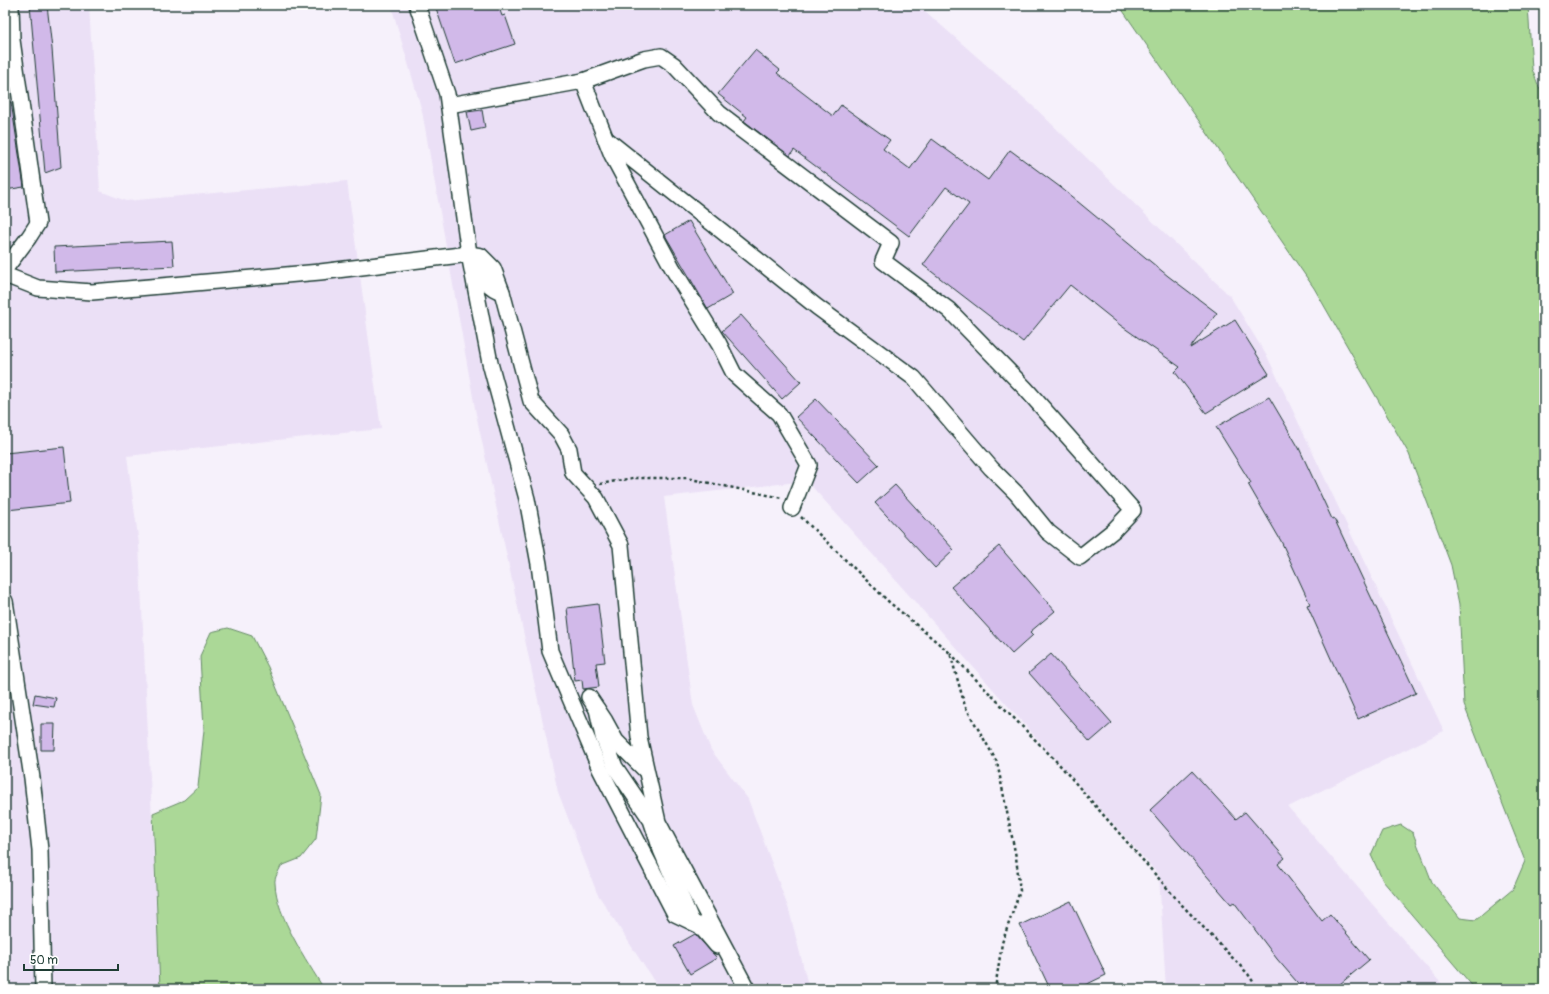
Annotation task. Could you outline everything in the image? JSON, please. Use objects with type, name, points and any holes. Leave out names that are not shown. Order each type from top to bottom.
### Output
[{"type":"street","points":[[5,269],[30,238],[38,223],[12,40],[11,5]]},
{"type":"street","points":[[417,5],[447,94],[469,254],[490,363],[527,499],[539,564],[550,651],[600,769],[675,914],[700,926],[732,962]]},
{"type":"street","points":[[449,106],[583,81],[644,59],[661,56],[674,65],[719,113],[891,243],[883,261],[949,310],[1025,388],[1133,510],[1114,530],[1080,556],[1048,532],[1017,494],[991,468],[914,378],[817,307],[605,138]]},
{"type":"street","points":[[583,81],[612,155],[673,269],[719,344],[734,374],[779,414],[809,464],[792,508]]},
{"type":"street","points":[[5,275],[38,288],[92,292],[320,272],[469,254],[481,256],[493,268],[502,292],[531,401],[560,434],[569,449],[573,473],[596,498],[621,545],[639,737],[658,822],[747,989]]},
{"type":"street","points":[[5,601],[31,770],[40,850],[42,989]]},
{"type":"street","points":[[647,772],[616,741],[593,703],[603,736],[616,767],[651,820],[661,850],[692,922]]},
{"type":"path","points":[[586,487],[633,478],[686,478],[781,498],[889,602],[950,653],[1058,762],[1181,904],[1248,974],[1258,989]]},
{"type":"path","points":[[950,653],[965,706],[997,762],[1016,857],[1020,891],[1002,943],[995,989]]},
{"type":"shaded area","points":[[5,5],[89,5],[100,191],[126,201],[347,181],[381,429],[127,456],[139,544],[160,989],[5,989]]},
{"type":"shaded area","points":[[391,5],[918,5],[1034,107],[1230,296],[1268,358],[1444,731],[1288,807],[1446,989],[1166,989],[1159,875],[807,481],[664,497],[693,705],[711,750],[748,799],[789,910],[809,989],[659,989],[597,893],[558,792],[476,414],[422,111]]},
{"type":"green space","points":[[1119,5],[1528,5],[1532,69],[1540,90],[1544,91],[1544,989],[1475,989],[1383,881],[1371,855],[1382,831],[1401,825],[1413,833],[1432,882],[1460,918],[1476,920],[1513,889],[1525,861],[1464,705],[1459,604],[1451,565],[1409,454],[1314,288]]},
{"type":"green space","points":[[228,628],[252,636],[268,667],[321,795],[316,839],[301,858],[281,866],[275,881],[277,896],[286,924],[324,989],[160,989],[153,813],[184,800],[198,787],[204,730],[200,656],[211,632]]},
{"type":"building","points":[[30,5],[47,5],[52,49],[61,167],[45,173]]},
{"type":"building","points":[[435,5],[498,5],[502,16],[505,15],[515,44],[455,64]]},
{"type":"building","points":[[755,50],[780,70],[777,73],[833,116],[841,105],[890,140],[883,149],[910,169],[932,139],[988,180],[1010,150],[1060,187],[1168,276],[1217,313],[1190,348],[1235,320],[1269,374],[1206,413],[1175,372],[1180,367],[1120,325],[1070,285],[1023,342],[923,265],[969,204],[946,187],[909,236],[794,150],[790,156],[744,121],[747,117],[718,94]]},
{"type":"building","points":[[11,102],[24,187],[5,190],[5,103]]},
{"type":"building","points":[[482,110],[485,128],[471,131],[467,112]]},
{"type":"building","points":[[689,221],[733,294],[708,309],[665,235]]},
{"type":"building","points":[[172,241],[174,266],[55,272],[54,247]]},
{"type":"building","points":[[741,315],[801,382],[782,399],[722,331]]},
{"type":"building","points":[[1269,397],[1299,448],[1332,519],[1334,518],[1416,693],[1358,719],[1307,605],[1310,604],[1281,541],[1248,484],[1251,483],[1216,427]]},
{"type":"building","points":[[816,399],[879,465],[859,483],[796,417]]},
{"type":"building","points":[[64,447],[70,503],[7,510],[5,453]]},
{"type":"building","points":[[895,485],[954,550],[935,568],[875,503]]},
{"type":"building","points":[[999,546],[1055,611],[1030,632],[1033,635],[1012,654],[951,587]]},
{"type":"building","points":[[598,604],[605,662],[596,663],[599,687],[583,689],[582,680],[575,681],[567,608]]},
{"type":"building","points":[[1051,654],[1112,723],[1090,742],[1029,673]]},
{"type":"building","points":[[35,694],[56,698],[54,707],[33,704]]},
{"type":"building","points":[[41,724],[55,724],[54,750],[41,750]]},
{"type":"building","points":[[1192,771],[1236,819],[1245,812],[1285,858],[1278,864],[1322,921],[1330,914],[1369,960],[1334,989],[1303,989],[1277,959],[1234,902],[1231,904],[1150,810]]},
{"type":"building","points":[[1071,901],[1106,975],[1077,989],[1050,989],[1020,925]]},
{"type":"building","points":[[695,934],[717,958],[690,974],[674,946]]}]
